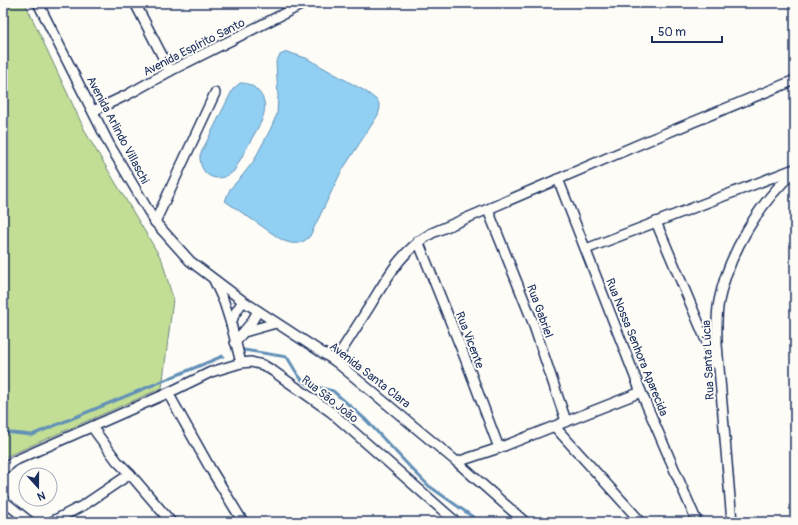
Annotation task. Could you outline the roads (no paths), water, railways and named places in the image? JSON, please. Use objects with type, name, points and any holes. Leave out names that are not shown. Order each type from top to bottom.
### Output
[{"type":"street","name":"Avenida Arlindo Villaschi","points":[[38,3],[109,144],[155,222],[190,260]]},
{"type":"street","points":[[137,4],[170,71]]},
{"type":"street","name":"Avenida Espírito Santo","points":[[93,111],[242,36],[300,4]]},
{"type":"street","points":[[335,361],[390,273],[402,256],[418,241],[432,233],[558,179],[795,80]]},
{"type":"street","points":[[155,222],[215,93]]},
{"type":"street","points":[[586,249],[795,170]]},
{"type":"street","name":"Rua Santa Lúcia","points":[[732,522],[717,344],[719,302],[725,280],[741,242],[759,210],[783,181],[795,170]]},
{"type":"street","name":"Rua Nossa Senhora Aparecida","points":[[558,179],[641,392],[697,522]]},
{"type":"street","name":"Rua Gabriel","points":[[488,210],[532,320],[566,421]]},
{"type":"street","points":[[656,222],[720,373]]},
{"type":"street","name":"Rua Vicente","points":[[418,241],[465,358],[498,448]]},
{"type":"street","name":"Avenida Santa Clara","points":[[190,260],[243,301],[335,361],[457,462],[525,522]]},
{"type":"street","points":[[214,278],[231,324],[241,363]]},
{"type":"street","points":[[231,324],[234,315],[243,301]]},
{"type":"street","points":[[235,342],[244,332],[258,311]]},
{"type":"street","points":[[244,332],[276,323]]},
{"type":"street","name":"Rua São João","points":[[3,470],[14,462],[168,393],[210,372],[241,363],[251,362],[263,365],[330,412],[456,522]]},
{"type":"street","points":[[457,462],[555,427],[566,421],[641,392]]},
{"type":"street","points":[[168,393],[210,468],[243,522]]},
{"type":"street","points":[[92,427],[118,461],[171,522]]},
{"type":"street","points":[[555,427],[641,522]]},
{"type":"street","points":[[51,522],[84,505],[130,474]]},
{"type":"street","points":[[4,503],[30,522]]},
{"type":"water","points":[[287,52],[306,58],[365,91],[378,101],[380,108],[378,115],[341,172],[310,236],[301,243],[290,243],[282,240],[225,201],[230,189],[253,162],[277,114],[278,96],[276,62],[280,55]]},
{"type":"water","points":[[240,83],[245,83],[252,86],[263,98],[265,109],[263,118],[234,171],[222,178],[216,178],[206,173],[203,169],[200,155],[233,89]]},
{"type":"waterway","points":[[244,350],[287,357],[303,381],[309,385],[333,391],[366,420],[429,486],[480,522]]},
{"type":"waterway","points":[[3,432],[32,435],[223,356]]}]
